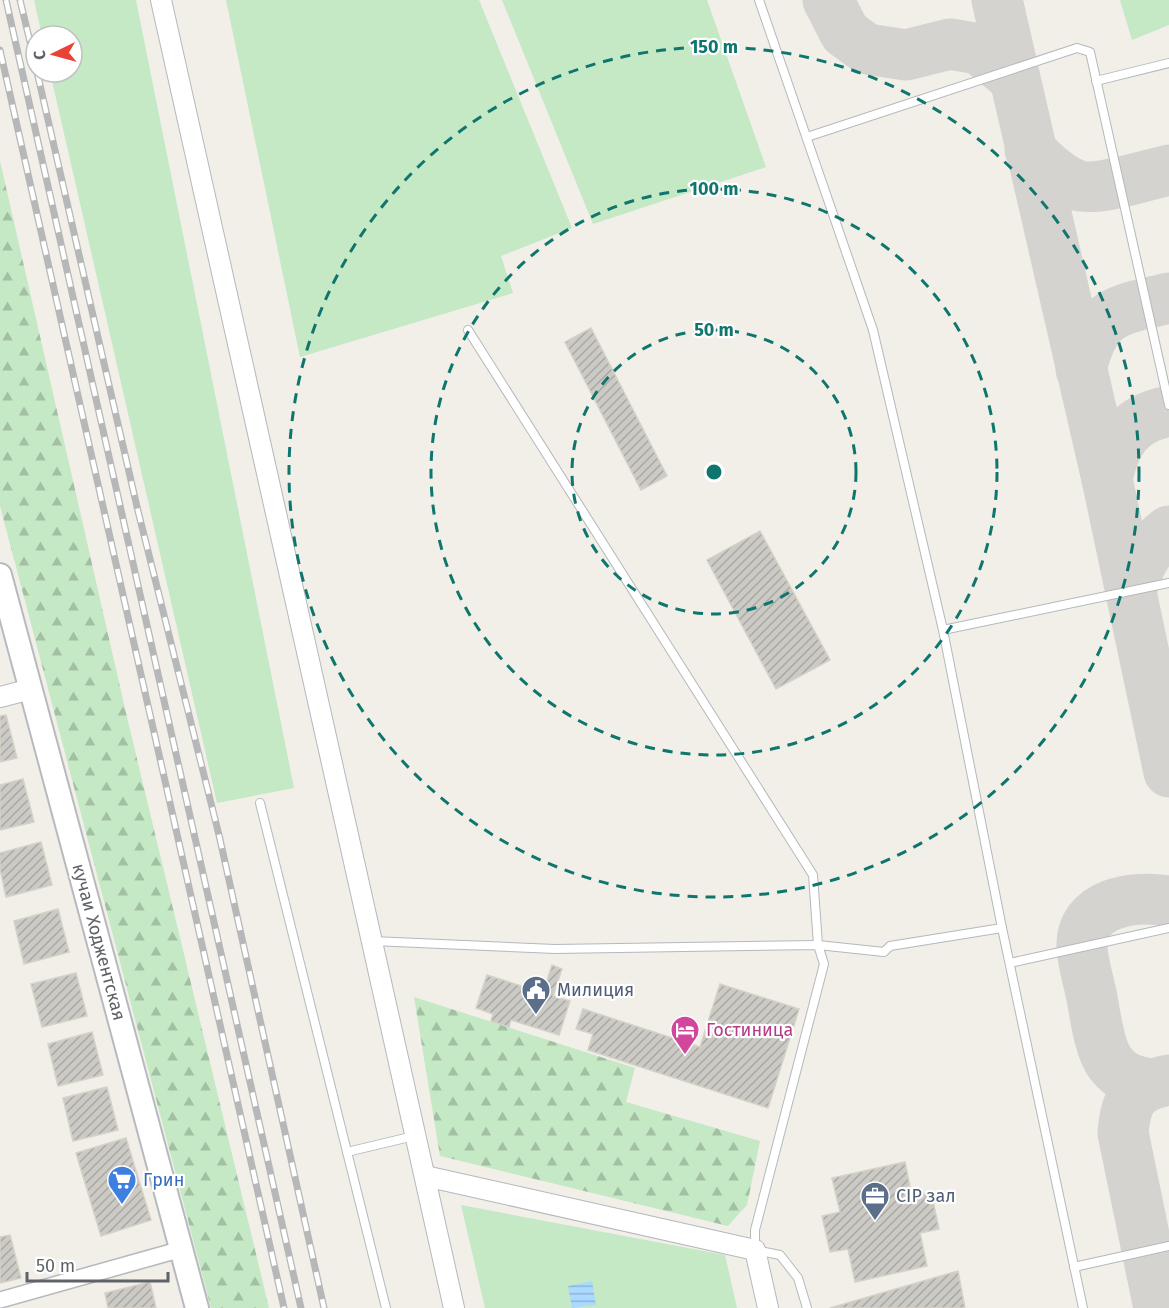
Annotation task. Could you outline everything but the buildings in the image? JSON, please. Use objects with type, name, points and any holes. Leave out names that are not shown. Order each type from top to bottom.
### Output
[{"type":"main road","name":"кучаи Ходжентская","points":[[0,576],[198,1308]]},
{"type":"street","points":[[161,0],[454,1308]]},
{"type":"street","points":[[0,697],[31,689]]},
{"type":"street","points":[[425,1176],[755,1250],[768,1308]]},
{"type":"street","points":[[0,1300],[183,1249]]},
{"type":"lane","points":[[759,0],[873,330],[944,630],[1002,928],[1083,1308]]},
{"type":"lane","points":[[807,137],[1077,48],[1090,52],[1169,405]]},
{"type":"lane","points":[[1096,81],[1169,63]]},
{"type":"lane","points":[[468,330],[813,875],[818,945],[824,964],[755,1230],[755,1250],[780,1255],[798,1278],[807,1308]]},
{"type":"lane","points":[[944,630],[1169,583]]},
{"type":"lane","points":[[260,803],[386,1308]]},
{"type":"lane","points":[[370,941],[555,949],[818,945],[884,952],[890,946],[1002,928]]},
{"type":"lane","points":[[1010,963],[1169,928]]},
{"type":"lane","points":[[347,1152],[414,1136]]},
{"type":"lane","points":[[1074,1267],[1169,1246]]},
{"type":"green space","points":[[34,0],[136,0],[294,788],[217,803],[53,84],[84,84],[84,24],[39,24]]},
{"type":"green space","points":[[226,0],[479,0],[572,228],[501,256],[513,293],[300,357]]},
{"type":"green space","points":[[502,0],[707,0],[766,167],[593,224]]},
{"type":"green space","points":[[1120,0],[1169,0],[1169,25],[1132,40]]},
{"type":"green space","points":[[0,161],[126,713],[269,1308],[211,1308],[0,506]]},
{"type":"green space","points":[[414,997],[635,1068],[626,1102],[760,1141],[747,1205],[728,1226],[440,1156]]},
{"type":"green space","points":[[461,1205],[725,1255],[737,1308],[485,1308]]},
{"type":"water","points":[[592,1281],[596,1305],[572,1308],[568,1286]]},
{"type":"taxiway","points":[[828,0],[845,33],[867,49],[906,55],[950,44],[979,49],[1013,77]]},
{"type":"taxiway","points":[[997,0],[1107,479],[1169,772]]},
{"type":"taxiway","points":[[1030,150],[1063,178],[1085,187],[1108,185],[1169,170]]},
{"type":"taxiway","points":[[1081,369],[1093,335],[1110,316],[1135,306],[1169,298]]},
{"type":"taxiway","points":[[1107,479],[1114,453],[1126,434],[1144,420],[1169,411]]},
{"type":"taxiway","points":[[1131,592],[1144,558],[1154,544],[1169,531]]},
{"type":"taxiway","points":[[1151,1084],[1124,1076],[1107,1058],[1098,1032],[1082,948],[1084,933],[1090,920],[1099,911],[1126,901],[1140,899],[1169,901]]},
{"type":"taxiway","points":[[1159,1308],[1123,1133],[1124,1121],[1134,1096],[1147,1086],[1169,1080]]},
{"type":"railway","points":[[6,0],[301,1308]]},
{"type":"railway","points":[[20,0],[26,24]]},
{"type":"railway","points":[[0,50],[284,1308]]},
{"type":"railway","points":[[40,84],[138,511],[219,835],[324,1308]]},
{"type":"place","name":"Милиция","points":[[536,1016]]},
{"type":"place","name":"Гостиница","points":[[685,1056]]},
{"type":"place","name":"Грин","points":[[122,1206]]},
{"type":"place","name":"CIP зал","points":[[875,1222]]}]
